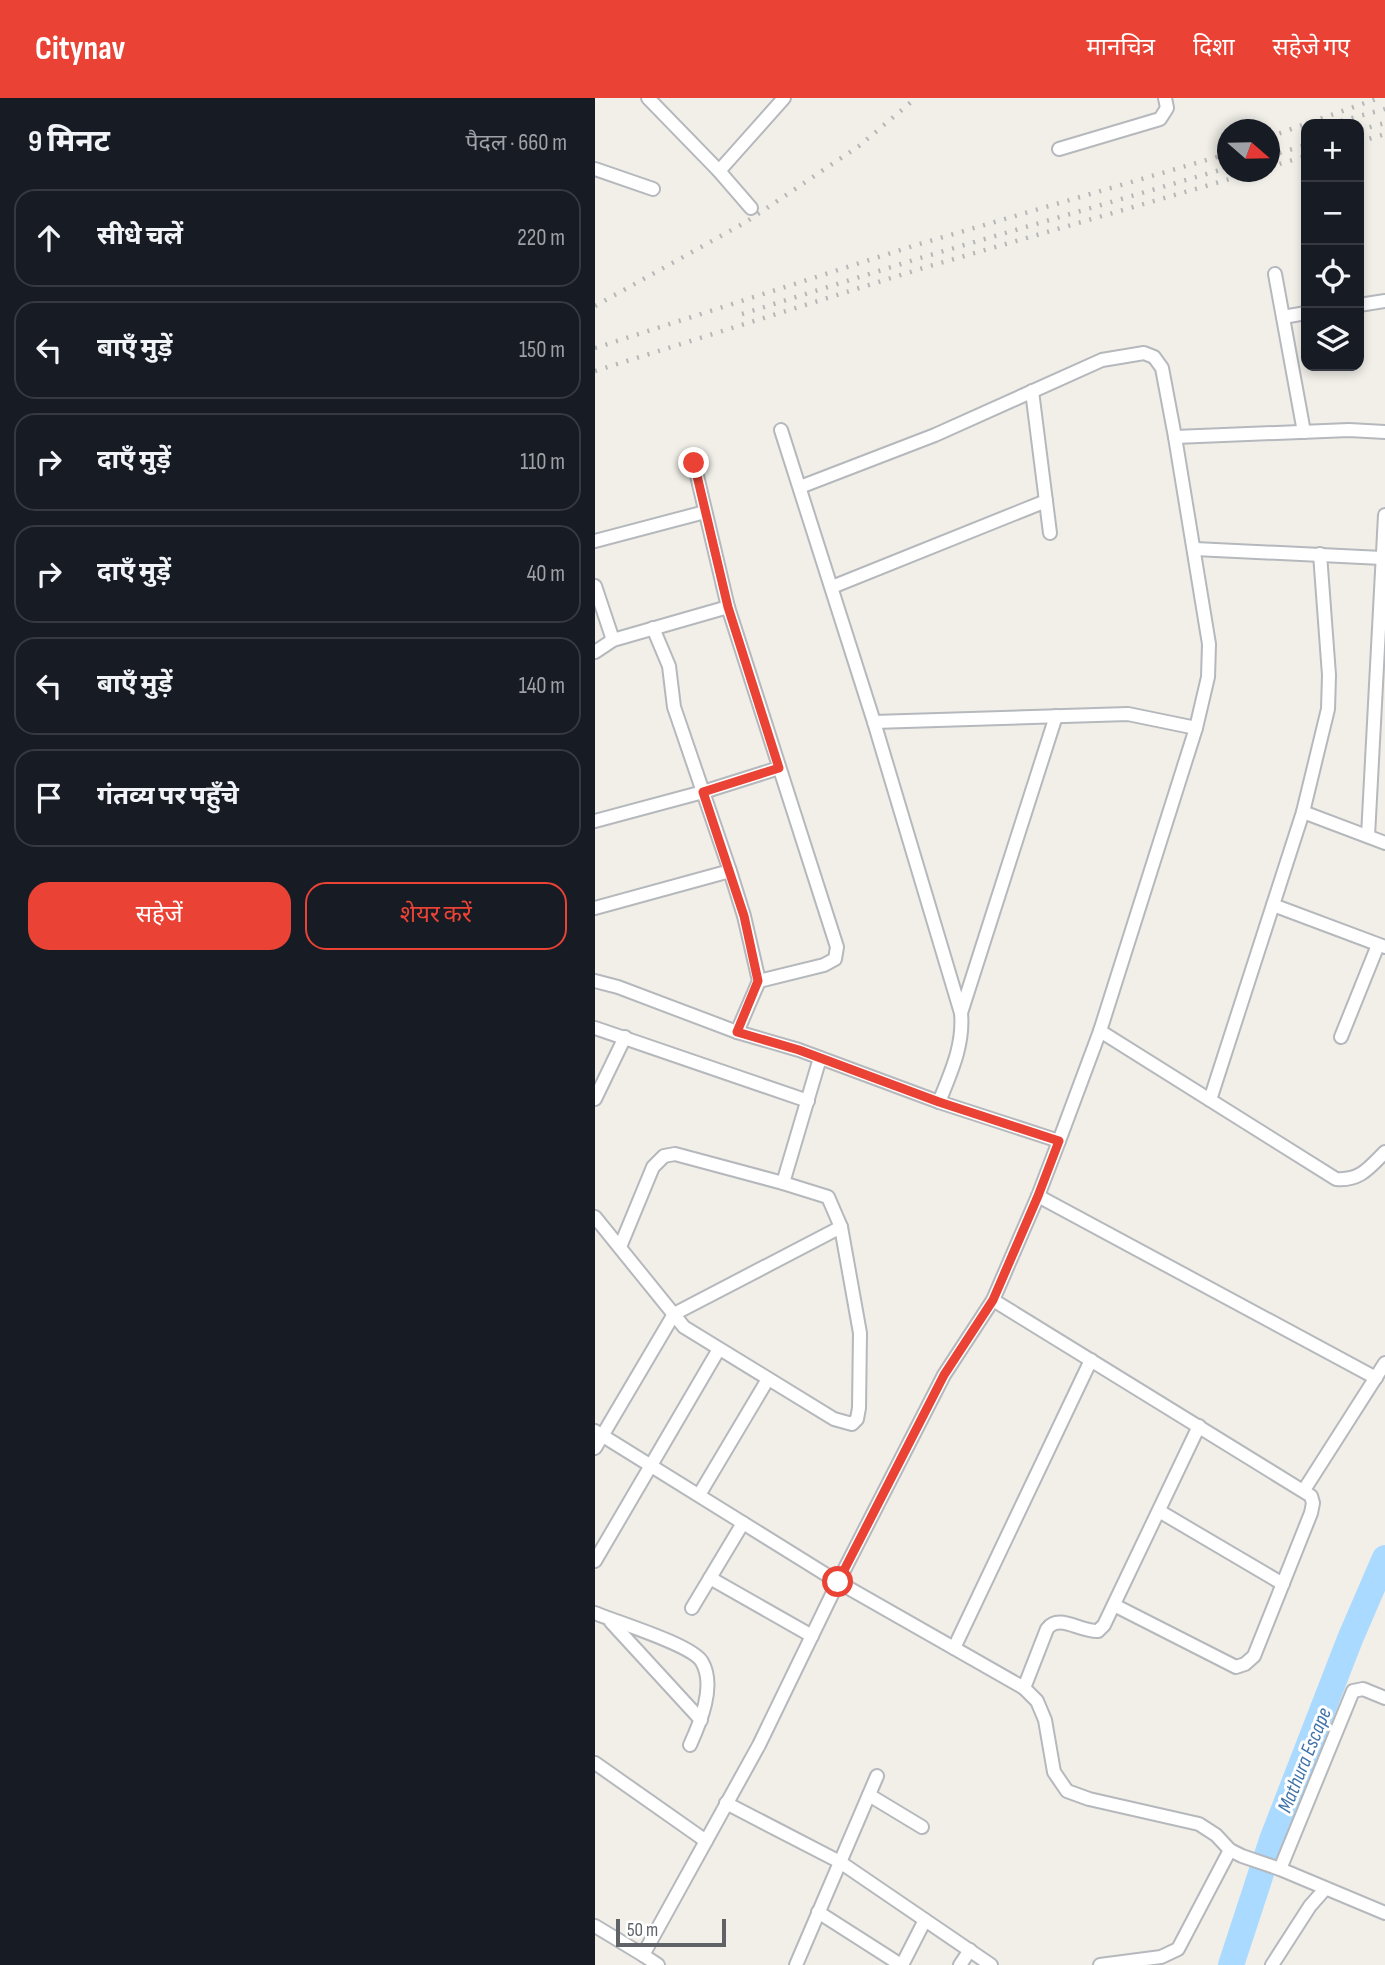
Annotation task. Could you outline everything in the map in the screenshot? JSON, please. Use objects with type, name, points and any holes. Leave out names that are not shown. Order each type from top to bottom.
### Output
[{"type":"street","points":[[648,98],[751,208]]},
{"type":"street","points":[[719,171],[784,98]]},
{"type":"street","points":[[1059,149],[1160,119],[1167,108],[1165,98]]},
{"type":"street","points":[[595,169],[653,189]]},
{"type":"street","points":[[1275,274],[1304,432]]},
{"type":"street","points":[[1364,304],[1385,301]]},
{"type":"street","points":[[1283,317],[1301,314]]},
{"type":"street","points":[[643,1955],[758,1745],[944,1375],[993,1300],[1038,1196],[1100,1031],[1196,728],[1207,677],[1209,644],[1195,549],[1161,368],[1154,357],[1144,353],[1101,360],[935,435],[800,486]]},
{"type":"street","points":[[1033,391],[1050,534]]},
{"type":"street","points":[[782,430],[874,722],[961,1013],[958,1055],[939,1102]]},
{"type":"street","points":[[1175,437],[1349,430],[1385,432]]},
{"type":"street","points":[[694,463],[728,607],[837,947],[835,959],[824,965],[758,981]]},
{"type":"street","points":[[832,587],[1046,501]]},
{"type":"street","points":[[595,541],[705,512]]},
{"type":"street","points":[[1368,836],[1385,515]]},
{"type":"street","points":[[1195,549],[1382,558]]},
{"type":"street","points":[[1210,1100],[1303,812],[1328,709],[1329,675],[1320,554]]},
{"type":"street","points":[[595,586],[613,640]]},
{"type":"street","points":[[595,652],[613,640],[728,607]]},
{"type":"street","points":[[653,628],[669,666],[674,707],[744,916],[758,981],[737,1032]]},
{"type":"street","points":[[874,722],[1128,713],[1196,728]]},
{"type":"street","points":[[961,1013],[1056,716]]},
{"type":"street","points":[[595,821],[779,768]]},
{"type":"street","points":[[1303,812],[1385,843]]},
{"type":"street","points":[[595,908],[730,871]]},
{"type":"street","points":[[1273,905],[1382,946],[1341,1037]]},
{"type":"street","points":[[595,981],[939,1102],[1059,1141]]},
{"type":"street","points":[[595,1028],[808,1101]]},
{"type":"street","points":[[1100,1031],[1336,1179],[1350,1180],[1364,1175],[1385,1152]]},
{"type":"street","points":[[595,1098],[625,1037]]},
{"type":"street","points":[[783,1183],[820,1058]]},
{"type":"street","points":[[595,1217],[600,1232],[620,1247],[684,1327],[834,1419],[852,1424],[857,1419],[862,1355],[860,1333],[841,1227],[828,1196],[675,1154],[664,1156],[653,1167],[620,1247]]},
{"type":"street","points":[[1038,1196],[1376,1378]]},
{"type":"street","points":[[595,1448],[599,1433],[674,1314],[841,1227]]},
{"type":"street","points":[[993,1300],[1304,1490],[1314,1503],[1254,1656],[1245,1664],[1236,1667],[1114,1605]]},
{"type":"street","points":[[595,1561],[719,1349]]},
{"type":"street","points":[[954,1648],[1091,1360]]},
{"type":"street","points":[[1304,1490],[1385,1363]]},
{"type":"street","points":[[699,1495],[768,1379]]},
{"type":"street","points":[[1024,1688],[1051,1623],[1057,1621],[1089,1632],[1098,1631],[1104,1625],[1199,1426]]},
{"type":"street","points":[[599,1433],[838,1582],[1024,1688],[1037,1701],[1045,1720],[1054,1772],[1067,1791],[1089,1799],[1199,1824],[1236,1853],[1385,1913]]},
{"type":"street","points":[[1159,1511],[1283,1584]]},
{"type":"street","points":[[692,1608],[743,1522]]},
{"type":"street","points":[[710,1578],[812,1636]]},
{"type":"street","points":[[601,1616],[701,1720]]},
{"type":"street","points":[[601,1616],[693,1652],[702,1660],[706,1672],[706,1693],[701,1720],[690,1745]]},
{"type":"street","points":[[1276,1867],[1353,1691],[1363,1689],[1385,1698]]},
{"type":"street","points":[[595,1763],[706,1840]]},
{"type":"street","points":[[796,1965],[877,1776]]},
{"type":"street","points":[[869,1795],[922,1827]]},
{"type":"street","points":[[726,1803],[840,1862],[991,1965]]},
{"type":"street","points":[[1100,1965],[1161,1957],[1178,1949],[1236,1853]]},
{"type":"street","points":[[1272,1965],[1310,1906],[1325,1889]]},
{"type":"street","points":[[818,1912],[902,1965],[925,1920]]},
{"type":"street","points":[[595,1926],[658,1965]]},
{"type":"street","points":[[960,1965],[970,1950]]},
{"type":"waterway","name":"Mathura Escape","points":[[1231,1965],[1272,1840],[1350,1639],[1385,1558]]},
{"type":"railway","points":[[595,306],[746,222],[859,146],[916,98]]},
{"type":"railway","points":[[1280,133],[1379,98]]},
{"type":"railway","points":[[1348,119],[1385,109]]},
{"type":"railway","points":[[1364,129],[1385,123]]},
{"type":"railway","points":[[1364,140],[1385,134]]},
{"type":"railway","points":[[1280,153],[1301,146]]},
{"type":"railway","points":[[595,348],[916,245],[1217,157]]},
{"type":"railway","points":[[1280,164],[1301,157]]},
{"type":"railway","points":[[742,314],[920,258],[1217,171]]},
{"type":"railway","points":[[595,371],[923,268],[1220,182]]},
{"type":"route","points":[[694,463],[728,607],[779,768],[703,792],[744,916],[758,981],[737,1032],[799,1050],[939,1102],[1059,1141],[993,1300],[944,1375],[838,1582]]}]
